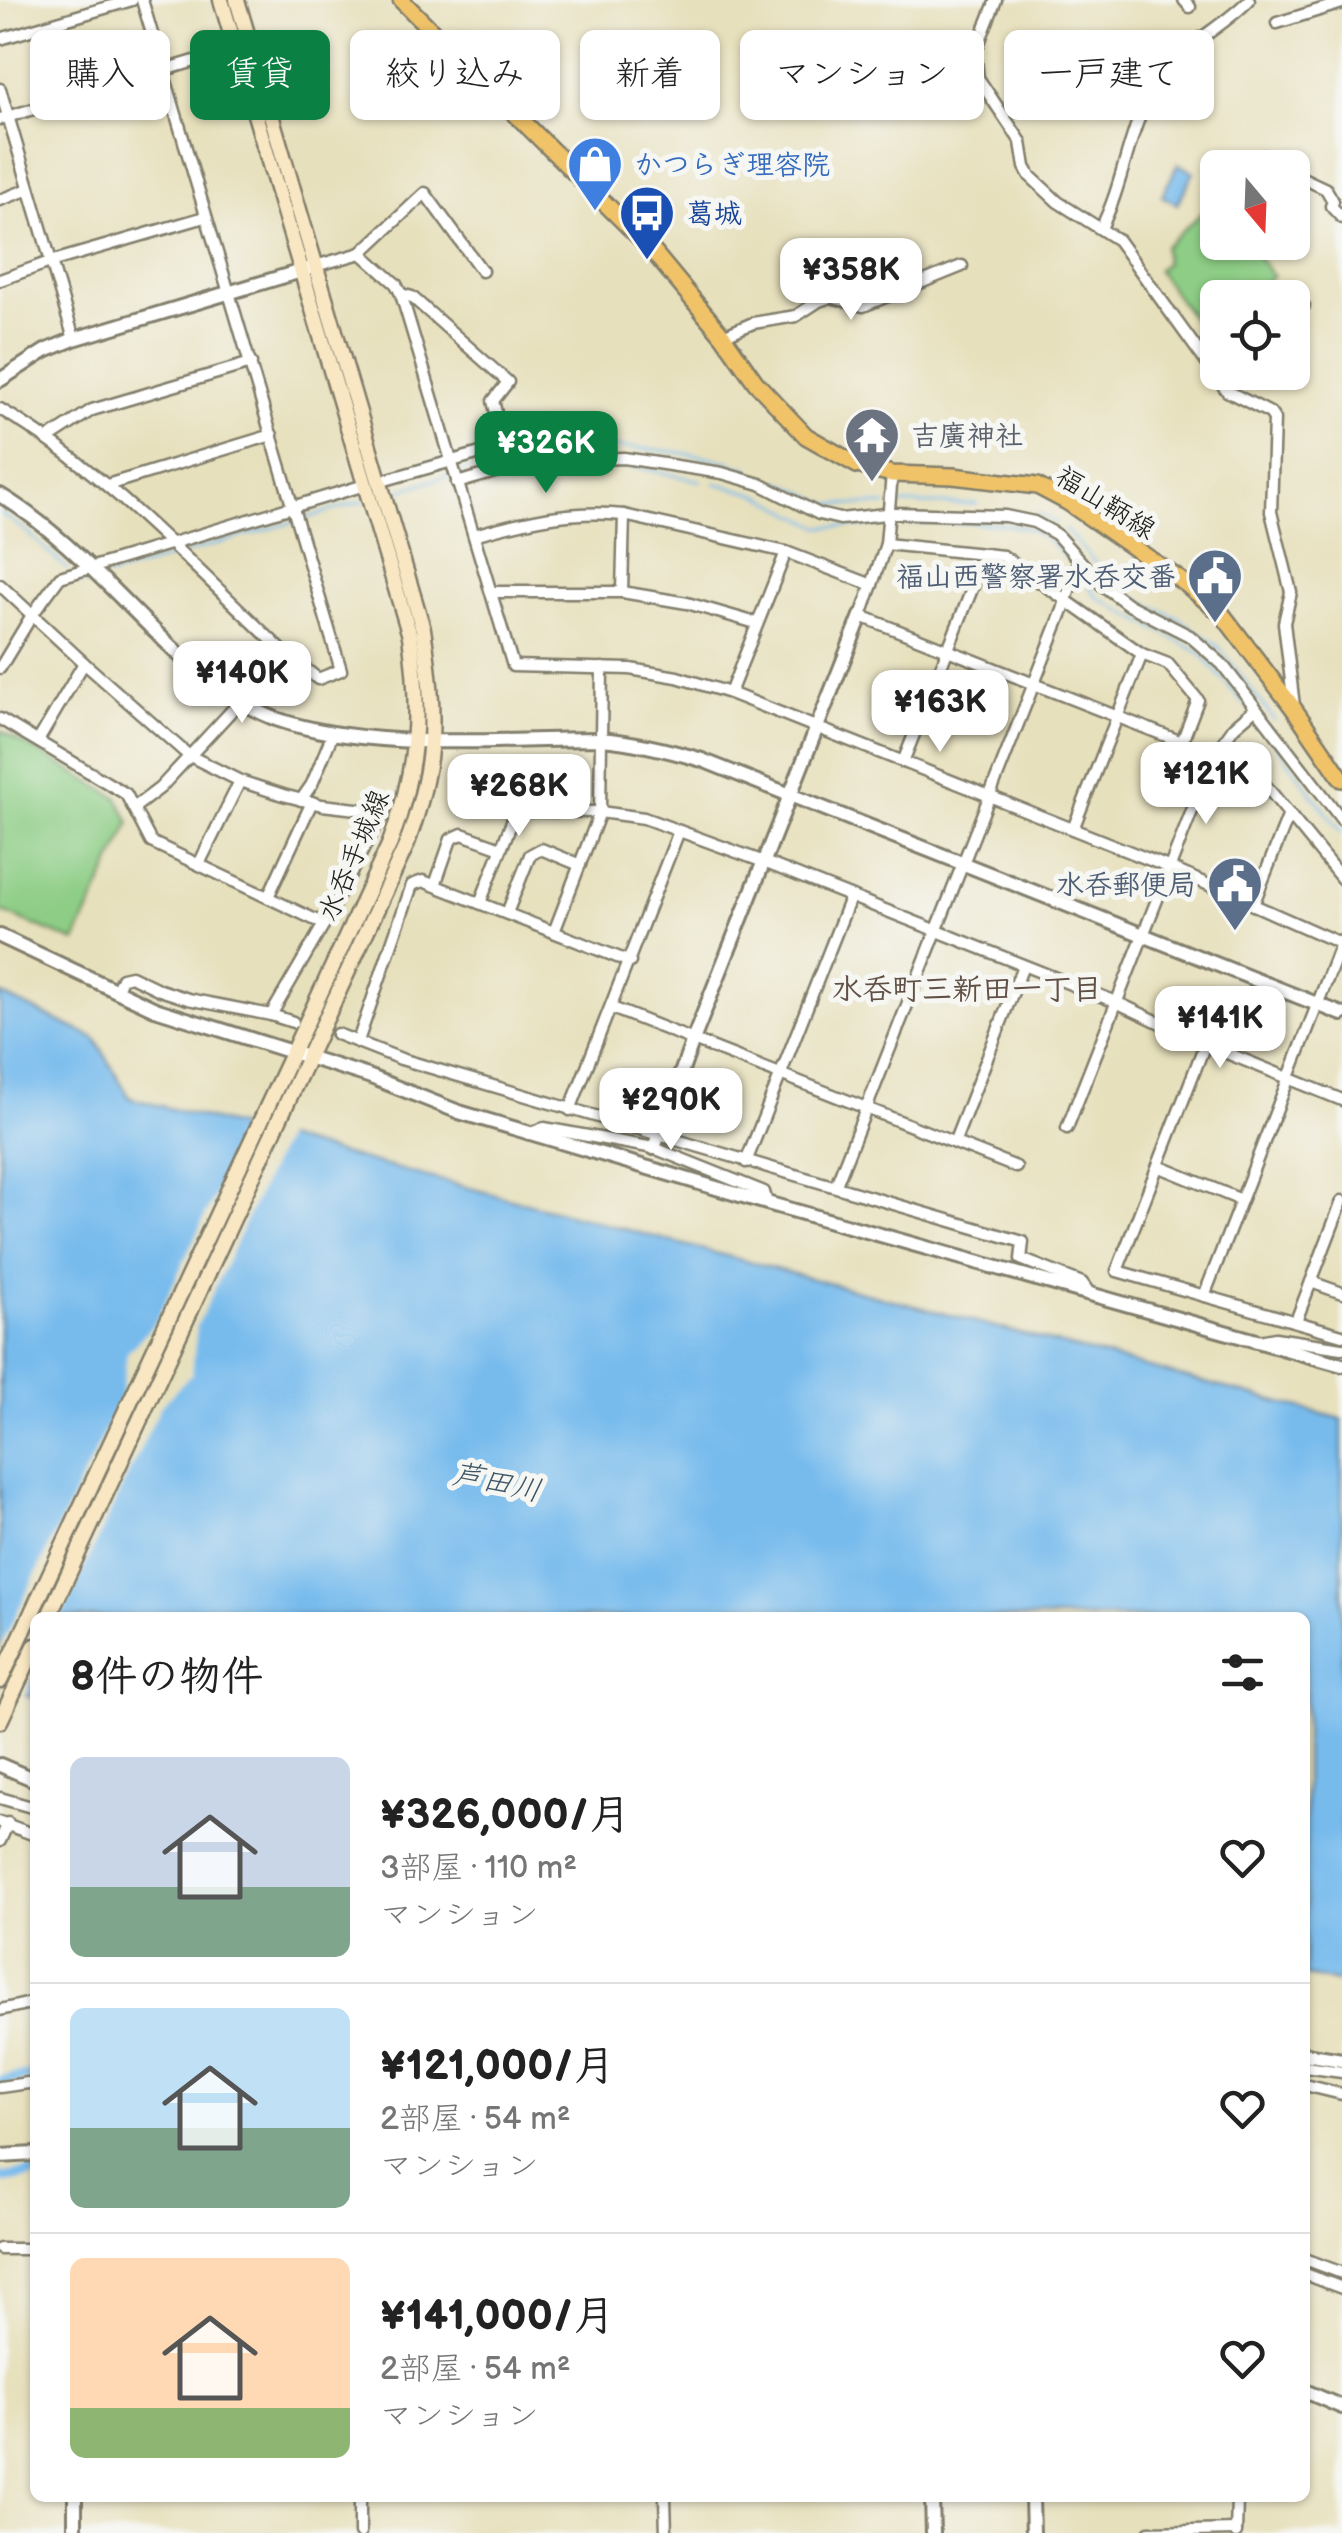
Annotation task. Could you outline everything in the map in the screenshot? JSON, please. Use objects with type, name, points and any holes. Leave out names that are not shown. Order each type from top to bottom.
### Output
[{"type":"main road","name":"水呑手城線","points":[[221,0],[230,30]]},
{"type":"main road","name":"水呑手城線","points":[[51,1612],[291,1077],[293,1052],[390,843],[407,797],[416,740],[416,678],[410,636],[375,493],[308,268],[237,0]]},
{"type":"main road","name":"福山鞆線","points":[[401,0],[651,250],[756,382],[806,436],[857,465],[892,474],[953,476],[1037,486],[1069,503],[1186,584],[1222,614],[1342,779]]},
{"type":"main road","name":"水呑手城線","points":[[259,120],[308,268]]},
{"type":"main road","name":"水呑手城線","points":[[33,1612],[291,1077],[309,1056],[406,846],[426,788],[432,740],[432,686],[423,629],[375,493]]},
{"type":"main road","name":"水呑手城線","points":[[0,1681],[30,1619]]},
{"type":"main road","points":[[0,1721],[30,1657]]},
{"type":"street","points":[[0,39],[132,0]]},
{"type":"street","points":[[142,0],[151,30]]},
{"type":"street","points":[[996,0],[975,54],[978,78],[1021,142],[1025,168],[1038,186],[1058,202],[1118,240],[1200,348]]},
{"type":"street","points":[[1101,228],[1117,196],[1131,138],[1161,76],[1180,54],[1249,0]]},
{"type":"street","points":[[1277,24],[1342,2]]},
{"type":"street","points":[[0,88],[4,118],[74,339]]},
{"type":"street","points":[[0,409],[50,438],[107,485],[285,654],[318,679],[342,670],[170,95]]},
{"type":"street","points":[[4,118],[30,110]]},
{"type":"street","points":[[1310,181],[1326,189],[1333,201],[1331,206],[1342,218]]},
{"type":"street","points":[[0,200],[28,189]]},
{"type":"street","points":[[0,380],[46,351],[74,339],[362,253],[425,193],[482,272]]},
{"type":"street","points":[[0,280],[205,216]]},
{"type":"street","points":[[362,253],[396,284],[401,294],[513,666],[602,668],[677,677],[730,694],[1168,867],[1342,943],[1204,1296]]},
{"type":"street","points":[[723,336],[753,322],[796,316],[831,297],[863,306],[962,266]]},
{"type":"street","points":[[0,668],[32,614],[65,576],[177,552],[375,493],[506,446],[493,401],[508,382],[412,297],[401,294]]},
{"type":"street","points":[[50,438],[92,410],[250,363]]},
{"type":"street","points":[[1228,390],[1231,396],[1274,418],[1271,512],[1291,592],[1284,622],[1294,709]]},
{"type":"street","points":[[107,485],[272,435]]},
{"type":"street","points":[[457,481],[533,461],[624,458],[722,472],[760,484],[819,514],[840,519],[889,508],[1004,516],[1034,522],[1056,534],[1102,586],[1207,649],[1342,820]]},
{"type":"street","points":[[656,1142],[861,616],[886,544],[892,474]]},
{"type":"street","points":[[0,495],[35,519],[192,666],[240,701],[275,718],[333,733],[416,740],[601,739],[639,743],[702,760],[1342,1014]]},
{"type":"street","points":[[474,535],[536,517],[624,514],[786,552],[872,584]]},
{"type":"street","points":[[622,592],[624,514]]},
{"type":"street","points":[[886,544],[1002,556],[1142,654],[1168,664],[1198,700],[1182,742]]},
{"type":"street","points":[[730,694],[786,552]]},
{"type":"street","points":[[903,762],[986,554]]},
{"type":"street","points":[[836,1185],[1077,565]]},
{"type":"street","points":[[0,585],[188,755],[240,781],[306,801],[383,812],[271,1015]]},
{"type":"street","points":[[490,592],[622,592],[687,602],[756,624]]},
{"type":"street","points":[[861,616],[1253,770],[1342,879]]},
{"type":"street","points":[[135,807],[160,788],[285,654]]},
{"type":"street","points":[[1073,829],[1142,654]]},
{"type":"street","points":[[38,740],[84,663]]},
{"type":"street","points":[[554,932],[600,812],[602,668]]},
{"type":"street","points":[[1067,1128],[1214,755],[1234,726],[1256,708]]},
{"type":"street","points":[[0,719],[126,794],[150,842],[324,924]]},
{"type":"street","points":[[268,897],[333,733]]},
{"type":"street","points":[[199,864],[240,781]]},
{"type":"street","points":[[480,903],[512,819],[521,812],[600,812],[644,818],[1116,1002],[1205,1044],[1342,1100]]},
{"type":"street","points":[[1254,904],[1289,814]]},
{"type":"street","points":[[570,1110],[680,831]]},
{"type":"street","points":[[434,885],[451,840],[462,834],[501,848]]},
{"type":"street","points":[[507,914],[530,855],[541,849],[580,865]]},
{"type":"street","points":[[358,1041],[412,885],[424,881],[630,962]]},
{"type":"street","points":[[746,1162],[850,898]]},
{"type":"street","points":[[0,936],[155,1009],[309,1056],[528,1134],[1342,1365]]},
{"type":"street","points":[[954,1142],[1024,966]]},
{"type":"street","points":[[117,990],[122,978],[132,976],[188,999],[292,1022]]},
{"type":"street","points":[[612,1008],[1016,1167]]},
{"type":"street","points":[[337,1034],[401,1060],[570,1110],[656,1142],[764,1192],[767,1203]]},
{"type":"street","points":[[1205,1044],[1117,1271],[1342,1335]]},
{"type":"street","points":[[528,1134],[544,1128],[656,1142],[836,1185],[1023,1242],[1021,1258],[1082,1283],[1090,1294]]},
{"type":"street","points":[[1158,1166],[1241,1200]]},
{"type":"street","points":[[1296,1321],[1342,1202]]},
{"type":"street","points":[[1311,1282],[1342,1294]]},
{"type":"street","points":[[1259,1341],[1275,1338],[1342,1348]]},
{"type":"street","points":[[0,1765],[30,1778]]},
{"type":"street","points":[[0,1798],[30,1807]]},
{"type":"street","points":[[0,1841],[4,1822],[30,1833]]},
{"type":"street","points":[[0,2010],[30,2003]]},
{"type":"street","points":[[1310,2055],[1342,2060]]},
{"type":"street","points":[[1310,2068],[1342,2072]]},
{"type":"street","points":[[0,2088],[30,2083]]},
{"type":"street","points":[[1310,2086],[1342,2094]]},
{"type":"street","points":[[0,2156],[30,2154]]},
{"type":"street","points":[[0,2250],[30,2249]]},
{"type":"street","points":[[1310,2261],[1342,2273]]},
{"type":"street","points":[[1310,2276],[1342,2288]]},
{"type":"street","points":[[1310,2392],[1342,2407]]},
{"type":"street","points":[[74,2502],[75,2533]]},
{"type":"street","points":[[360,2502],[360,2533]]},
{"type":"street","points":[[665,2502],[666,2533]]},
{"type":"street","points":[[932,2502],[933,2533]]},
{"type":"street","points":[[1032,2502],[1033,2533]]},
{"type":"street","points":[[1149,2532],[1236,2532],[1236,2502]]},
{"type":"green space","points":[[1200,215],[1200,260],[1260,260],[1273,276],[1268,280],[1200,280],[1200,328],[1157,270],[1165,263],[1164,247]]},
{"type":"green space","points":[[0,730],[118,798],[130,823],[75,942],[0,911]]},
{"type":"water","points":[[1178,164],[1194,172],[1177,204],[1162,196]]},
{"type":"water","name":"芦田川","points":[[0,994],[95,1038],[130,1098],[1342,1419],[1342,1983],[1310,1977],[1310,1612],[30,1612],[30,1697],[0,1688]]},
{"type":"pier","points":[[248,1124],[286,1134],[197,1326],[192,1373],[160,1407],[63,1612],[30,1612],[30,1685],[23,1700],[0,1693],[0,1648],[121,1398],[127,1353],[156,1321]]},
{"type":"waterway","points":[[458,473],[540,453],[591,447],[675,452],[751,470]]},
{"type":"waterway","points":[[590,464],[635,467],[702,481]]},
{"type":"waterway","points":[[391,493],[451,475]]},
{"type":"waterway","points":[[779,481],[829,504],[886,505]]},
{"type":"waterway","points":[[715,483],[759,495],[820,527],[877,526]]},
{"type":"waterway","points":[[300,520],[364,501]]},
{"type":"waterway","points":[[894,504],[977,504]]},
{"type":"waterway","points":[[0,513],[67,569]]},
{"type":"waterway","points":[[1036,513],[1056,523]]},
{"type":"waterway","points":[[185,553],[293,522]]},
{"type":"waterway","points":[[893,525],[965,523],[1022,527],[1044,537],[1070,561]]},
{"type":"waterway","points":[[1065,530],[1113,582],[1135,598],[1180,619],[1219,647],[1274,720]]},
{"type":"waterway","points":[[108,576],[177,556]]},
{"type":"waterway","points":[[1079,572],[1097,597],[1200,653],[1246,706]]},
{"type":"waterway","points":[[76,578],[82,583],[96,579]]},
{"type":"waterway","points":[[1255,717],[1342,833]]},
{"type":"waterway","points":[[0,2081],[30,2076]]},
{"type":"waterway","points":[[0,2179],[30,2174]]},
{"type":"waterway","points":[[1310,2268],[1342,2280]]},
{"type":"tunnel","points":[[293,1022],[337,1034]]},
{"type":"place","name":"かつらぎ理容院","points":[[595,213]]},
{"type":"place","name":"葛城","points":[[647,262]]},
{"type":"place","name":"吉廣神社","points":[[872,484]]},
{"type":"place","name":"福山西警察署水呑交番","points":[[1215,625]]},
{"type":"place","name":"水呑郵便局","points":[[1235,933]]},
{"type":"district","name":"水呑町三新田一丁目","points":[[967,989]]}]
